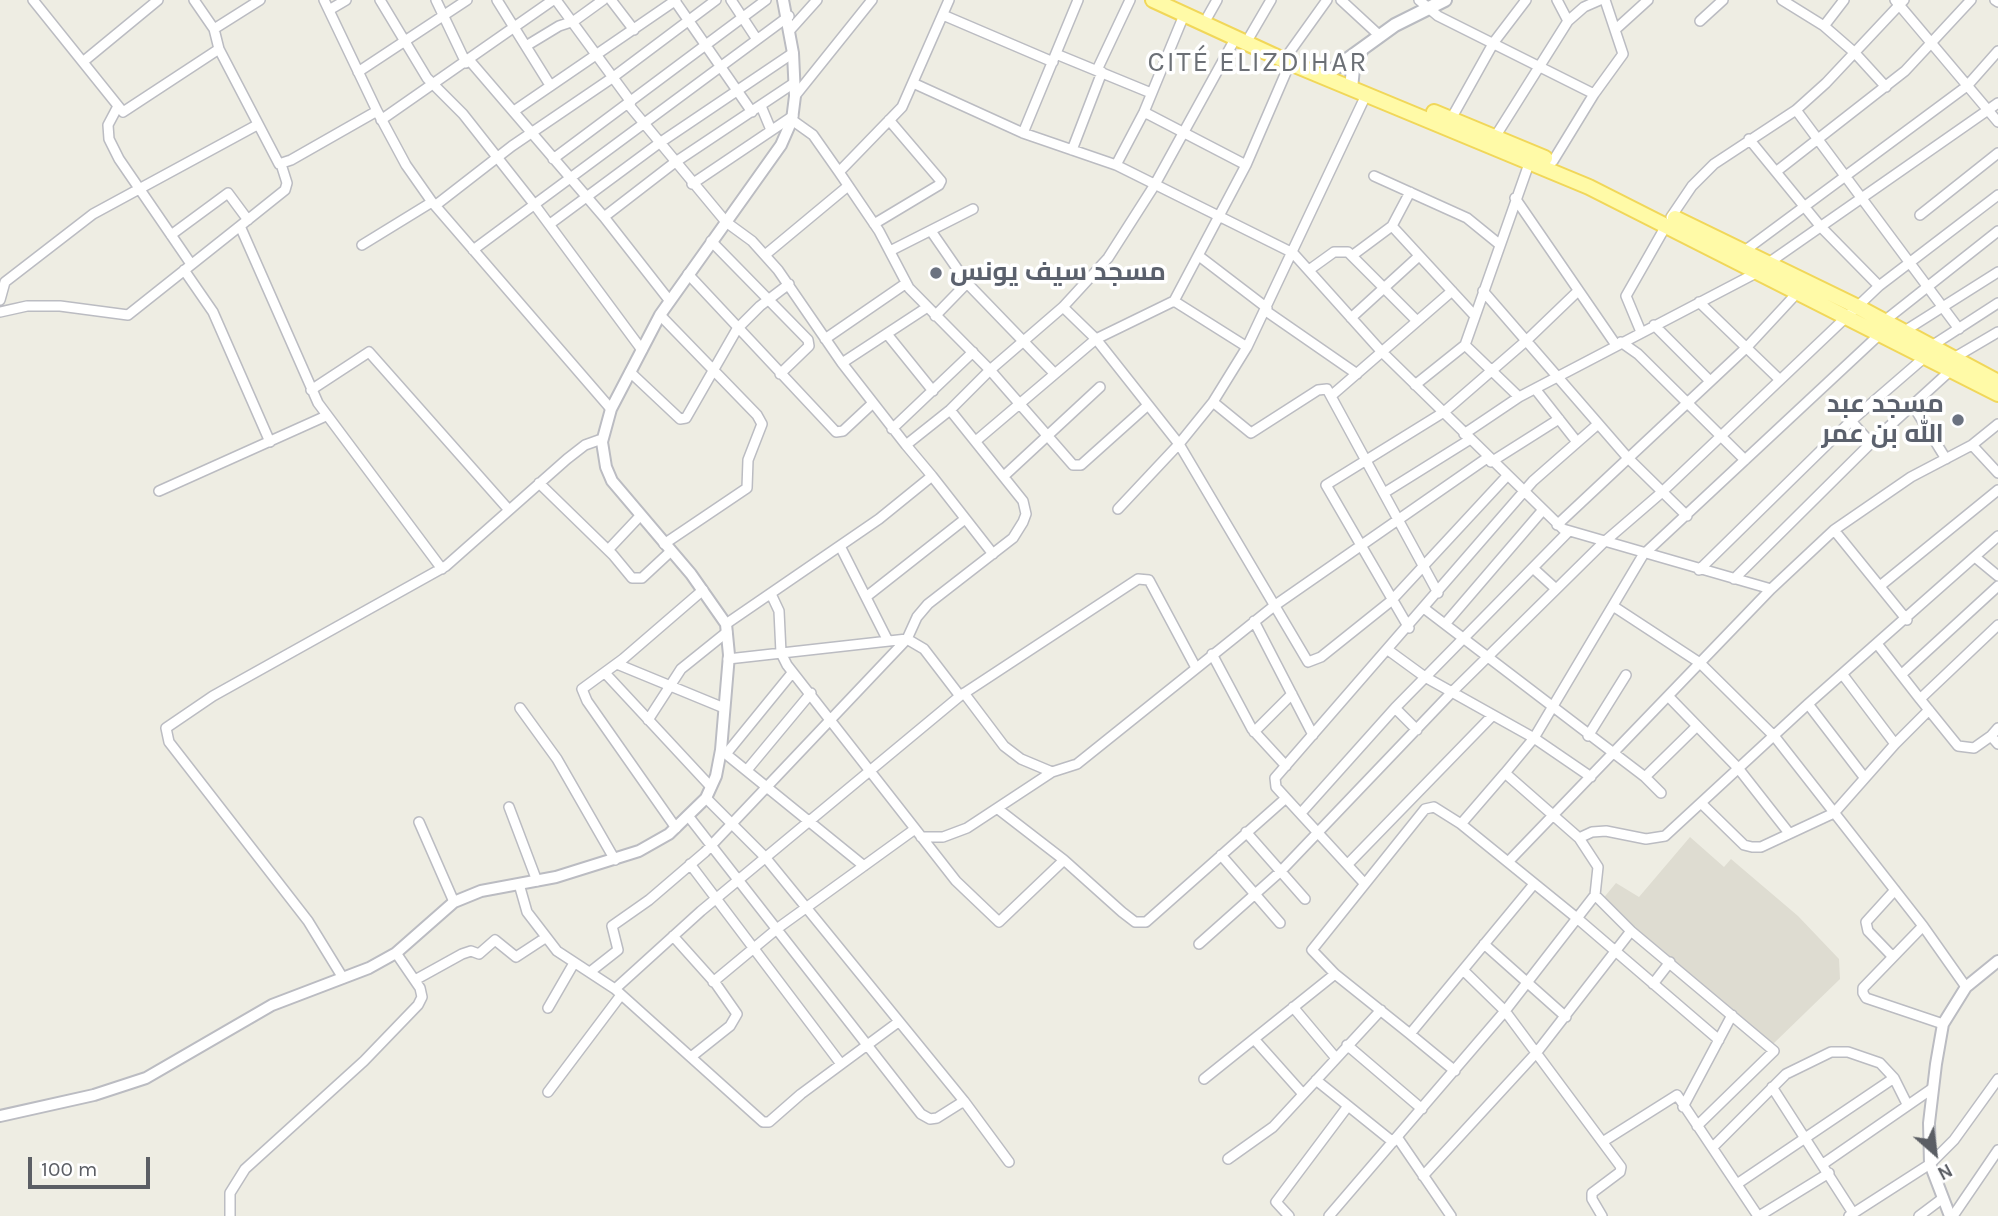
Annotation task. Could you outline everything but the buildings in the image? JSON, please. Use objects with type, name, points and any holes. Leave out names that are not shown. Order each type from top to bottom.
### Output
[{"type":"main road","points":[[1153,0],[1351,84],[1495,137],[1531,157],[1553,161],[1851,311],[1951,365],[1998,394]]},
{"type":"main road","points":[[1175,0],[1208,16],[1243,38]]},
{"type":"main road","points":[[1327,74],[1423,4],[1445,0]]},
{"type":"main road","points":[[1351,84],[1362,49]]},
{"type":"main road","points":[[1351,84],[1366,95],[1531,157],[1744,252],[1798,292],[1851,311]]},
{"type":"main road","points":[[1881,328],[1903,332],[1927,352]]},
{"type":"main road","points":[[1951,365],[1998,382]]},
{"type":"street","points":[[33,0],[84,61],[117,108],[123,112],[219,49]]},
{"type":"street","points":[[84,61],[158,0]]},
{"type":"street","points":[[0,312],[27,306],[60,306],[128,315],[285,190],[287,183],[281,164],[273,157],[219,49],[214,29],[194,0]]},
{"type":"street","points":[[214,29],[260,0]]},
{"type":"street","points":[[324,0],[379,116],[406,165],[473,250],[611,409]]},
{"type":"street","points":[[329,10],[346,0]]},
{"type":"street","points":[[380,0],[434,85],[463,114],[498,157],[642,350]]},
{"type":"street","points":[[436,0],[468,62],[514,111],[604,217],[669,300]]},
{"type":"street","points":[[358,72],[467,0]]},
{"type":"street","points":[[497,0],[550,85]]},
{"type":"street","points":[[281,164],[379,116],[434,85],[513,26],[555,0],[574,21],[629,103],[674,163],[726,222],[765,255],[789,284],[842,363],[993,554]]},
{"type":"street","points":[[526,46],[559,26],[574,21],[603,0]]},
{"type":"street","points":[[611,0],[634,30]]},
{"type":"street","points":[[362,245],[434,203],[612,78],[716,0]]},
{"type":"street","points":[[732,0],[756,38]]},
{"type":"street","points":[[553,159],[742,15],[766,0]]},
{"type":"street","points":[[724,752],[728,659],[726,628],[703,590],[612,481],[606,467],[602,442],[611,409],[660,315],[780,145],[792,118],[795,96],[793,53],[789,16],[783,0]]},
{"type":"street","points":[[791,29],[817,0]]},
{"type":"street","points":[[795,96],[872,0]]},
{"type":"street","points":[[839,172],[902,107],[949,0]]},
{"type":"street","points":[[1023,133],[1078,0]]},
{"type":"street","points":[[1072,150],[1100,71],[1130,0]]},
{"type":"street","points":[[1208,16],[1217,0]]},
{"type":"street","points":[[906,445],[950,410],[990,370],[1063,307],[1108,258],[1243,38],[1271,0]]},
{"type":"street","points":[[977,440],[1096,339],[1174,301],[1246,165],[1290,58],[1327,0]]},
{"type":"street","points":[[1341,0],[1380,36]]},
{"type":"street","points":[[1451,119],[1494,42],[1526,0]]},
{"type":"street","points":[[1558,0],[1568,21]]},
{"type":"street","points":[[1495,137],[1568,21],[1584,7],[1603,0],[1616,29],[1623,54],[1594,94],[1553,161]]},
{"type":"street","points":[[1616,29],[1648,0]]},
{"type":"street","points":[[1700,21],[1723,0]]},
{"type":"street","points":[[1782,0],[1824,26],[1855,53],[1886,87]]},
{"type":"street","points":[[1824,26],[1844,0]]},
{"type":"street","points":[[1777,171],[1886,87],[1934,43],[1971,0]]},
{"type":"street","points":[[514,111],[675,1],[752,113]]},
{"type":"street","points":[[1641,332],[1626,296],[1669,220],[1705,173],[1749,139],[1796,110],[1855,53],[1899,1],[1998,122]]},
{"type":"street","points":[[1423,4],[1594,94]]},
{"type":"street","points":[[943,15],[1055,58],[1100,71],[1151,93]]},
{"type":"street","points":[[1116,165],[1144,112],[1184,15]]},
{"type":"street","points":[[473,250],[789,16]]},
{"type":"street","points":[[1744,252],[1968,86],[1998,51]]},
{"type":"street","points":[[550,224],[659,144],[793,53]]},
{"type":"street","points":[[604,217],[674,163],[794,83]]},
{"type":"street","points":[[914,83],[1023,133],[1116,165],[1293,253],[1381,351],[1506,477],[1568,532],[1771,589]]},
{"type":"street","points":[[1118,509],[1179,444],[1213,402],[1247,347],[1366,95]]},
{"type":"street","points":[[1384,494],[1519,397],[1561,378],[1619,343],[1763,268],[1998,103]]},
{"type":"street","points":[[761,106],[771,130]]},
{"type":"street","points":[[117,108],[107,133],[119,159],[171,235],[213,312],[270,442]]},
{"type":"street","points":[[1796,110],[1959,329]]},
{"type":"street","points":[[1144,112],[1246,165]]},
{"type":"street","points":[[692,184],[792,118]]},
{"type":"street","points":[[792,118],[813,135],[839,172],[890,251],[905,284],[926,308],[974,352],[1068,461],[1077,467],[1149,405]]},
{"type":"street","points":[[874,224],[938,186],[941,181],[889,120]]},
{"type":"street","points":[[0,300],[5,282],[93,214],[257,125]]},
{"type":"street","points":[[1749,139],[1821,227],[1879,286]]},
{"type":"street","points":[[1920,215],[1998,153]]},
{"type":"street","points":[[1415,385],[1465,345],[1531,157]]},
{"type":"street","points":[[1374,176],[1467,218],[1499,244]]},
{"type":"street","points":[[765,255],[848,186]]},
{"type":"street","points":[[1353,255],[1392,226],[1410,192]]},
{"type":"street","points":[[171,235],[228,193],[244,223],[311,390],[326,416],[442,569]]},
{"type":"street","points":[[1199,944],[1281,872],[1486,657],[1603,543],[1661,492],[1879,286],[1998,195]]},
{"type":"street","points":[[1515,198],[1578,291],[1619,343],[1638,354],[1745,460]]},
{"type":"street","points":[[890,251],[972,209]]},
{"type":"street","points":[[1392,226],[1474,315]]},
{"type":"street","points":[[931,231],[967,283],[1054,373]]},
{"type":"street","points":[[1461,824],[1534,738],[1643,555],[1927,286],[1998,231]]},
{"type":"street","points":[[711,241],[809,343],[806,351],[780,374]]},
{"type":"street","points":[[1308,270],[1334,252],[1344,251],[1353,255],[1417,321]]},
{"type":"street","points":[[1199,256],[1266,310],[1357,374]]},
{"type":"street","points":[[1351,318],[1419,256]]},
{"type":"street","points":[[1903,332],[1998,272]]},
{"type":"street","points":[[688,274],[836,432],[843,431],[873,403]]},
{"type":"street","points":[[935,316],[967,283]]},
{"type":"street","points":[[630,372],[683,419],[692,411],[712,369],[737,329],[789,284]]},
{"type":"street","points":[[825,339],[905,284]]},
{"type":"street","points":[[1331,397],[1452,291]]},
{"type":"street","points":[[1483,291],[1628,458],[1686,516]]},
{"type":"street","points":[[1409,628],[1326,485],[1444,412],[1527,340],[1578,291]]},
{"type":"street","points":[[1557,525],[1746,347],[1798,292]]},
{"type":"street","points":[[1174,301],[1247,347]]},
{"type":"street","points":[[1699,302],[1780,380]]},
{"type":"street","points":[[1699,570],[1851,421],[1927,352],[1998,303]]},
{"type":"street","points":[[1063,307],[1096,339],[1179,444],[1304,660],[1312,662],[1391,601],[1424,569],[1506,477]]},
{"type":"street","points":[[842,363],[926,308]]},
{"type":"street","points":[[539,483],[635,580],[642,578],[667,548],[742,493],[747,486],[748,460],[761,421],[660,315]]},
{"type":"street","points":[[1654,325],[1709,380]]},
{"type":"street","points":[[1734,579],[1951,365],[1998,332]]},
{"type":"street","points":[[887,334],[933,391]]},
{"type":"street","points":[[1465,345],[1493,369],[1519,397]]},
{"type":"street","points":[[311,390],[369,352],[509,510]]},
{"type":"street","points":[[892,429],[974,352]]},
{"type":"street","points":[[1004,476],[1100,387]]},
{"type":"street","points":[[1213,402],[1251,433],[1321,389],[1327,389],[1438,593]]},
{"type":"street","points":[[1536,390],[1577,442]]},
{"type":"street","points":[[1912,404],[1946,459]]},
{"type":"street","points":[[590,972],[618,950],[611,926],[649,900],[690,864],[907,639],[917,617],[929,604],[1013,538],[1026,514],[1023,501],[977,440],[950,410]]},
{"type":"street","points":[[159,491],[326,416]]},
{"type":"street","points":[[713,982],[778,928],[864,866],[918,833],[951,835],[998,810],[1052,772],[1077,764],[1195,666],[1274,606],[1397,518],[1559,419]]},
{"type":"street","points":[[1851,421],[1871,443]]},
{"type":"street","points":[[1364,883],[1320,831],[1286,798],[1274,780],[1409,628],[1542,471],[1598,424]]},
{"type":"street","points":[[1507,862],[1771,589],[1834,530],[1891,489],[1972,445],[1998,424]]},
{"type":"street","points":[[343,978],[308,921],[169,742],[166,728],[213,696],[442,569],[585,445],[599,440],[602,442]]},
{"type":"street","points":[[1972,445],[1998,473]]},
{"type":"street","points":[[648,720],[667,686],[726,628],[932,477]]},
{"type":"street","points":[[1880,586],[1998,490]]},
{"type":"street","points":[[1445,624],[1542,511]]},
{"type":"street","points":[[608,550],[639,516]]},
{"type":"street","points":[[866,597],[965,519]]},
{"type":"street","points":[[1834,530],[1907,620]]},
{"type":"street","points":[[1301,813],[1395,708],[1568,532]]},
{"type":"street","points":[[1579,838],[1606,831],[1646,839],[1665,836],[1808,704],[1907,620],[1998,536]]},
{"type":"street","points":[[840,546],[887,639]]},
{"type":"street","points":[[1975,557],[1998,576]]},
{"type":"street","points":[[1534,569],[1556,589]]},
{"type":"street","points":[[548,1093],[618,992],[673,936],[962,694],[1028,648],[1143,578],[1149,580],[1195,666]]},
{"type":"street","points":[[1902,674],[1998,586]]},
{"type":"street","points":[[676,828],[583,695],[582,689],[617,664],[703,590]]},
{"type":"street","points":[[771,594],[779,611],[781,653],[792,673],[831,718],[956,881],[999,922],[1065,860]]},
{"type":"street","points":[[1613,606],[1700,663],[1775,737],[1923,926],[1966,987]]},
{"type":"street","points":[[1424,609],[1553,706],[1611,754],[1645,777],[1661,793]]},
{"type":"street","points":[[1254,621],[1313,735]]},
{"type":"street","points":[[1920,699],[1998,625]]},
{"type":"street","points":[[728,659],[887,639],[907,639],[924,649],[1004,746],[1030,764],[1052,772]]},
{"type":"street","points":[[1878,645],[1958,746],[1974,748],[1996,736]]},
{"type":"street","points":[[1388,650],[1425,677],[1534,738],[1591,777]]},
{"type":"street","points":[[1212,654],[1254,732],[1286,765]]},
{"type":"street","points":[[617,664],[724,708]]},
{"type":"street","points":[[605,673],[648,720],[730,822],[765,857],[897,1023],[964,1101],[1009,1162]]},
{"type":"street","points":[[0,1116],[134,1083],[178,1062],[272,1005],[396,954],[454,902],[481,891],[537,881],[639,851],[689,817],[708,793],[724,752],[792,673]]},
{"type":"street","points":[[1843,675],[1895,744]]},
{"type":"street","points":[[1588,736],[1626,676]]},
{"type":"street","points":[[747,770],[811,693]]},
{"type":"street","points":[[1254,732],[1292,694]]},
{"type":"street","points":[[1668,696],[1738,768],[1789,833]]},
{"type":"street","points":[[1808,704],[1864,777]]},
{"type":"street","points":[[520,708],[557,758],[615,860]]},
{"type":"street","points":[[1395,708],[1417,730]]},
{"type":"street","points":[[1702,804],[1744,845],[1761,847],[1834,813],[1864,777],[1929,710]]},
{"type":"street","points":[[1348,864],[1492,716]]},
{"type":"street","points":[[1645,777],[1696,727]]},
{"type":"street","points":[[724,752],[864,866]]},
{"type":"street","points":[[1329,1216],[1505,1011],[1595,895],[1598,867],[1579,838],[1505,774]]},
{"type":"street","points":[[998,810],[1065,860],[1122,912],[1141,924],[1153,917],[1286,798]]},
{"type":"street","points":[[509,807],[537,881]]},
{"type":"street","points":[[1455,1071],[1335,974],[1316,956],[1312,946],[1425,809],[1438,808],[1461,824],[1578,919],[1719,1040]]},
{"type":"street","points":[[689,817],[740,878],[926,1118],[937,1118],[964,1101]]},
{"type":"street","points":[[419,822],[454,902]]},
{"type":"street","points":[[1246,832],[1305,899]]},
{"type":"street","points":[[1221,855],[1280,922]]},
{"type":"street","points":[[690,864],[841,1064]]},
{"type":"street","points":[[519,884],[523,905],[545,938],[574,963],[618,992],[768,1123],[897,1023]]},
{"type":"street","points":[[1410,1034],[1534,884]]},
{"type":"street","points":[[1893,957],[1868,931],[1866,922],[1895,890]]},
{"type":"street","points":[[1595,895],[1631,931],[1774,1051],[1698,1126]]},
{"type":"street","points":[[1923,926],[1863,988],[1867,998],[1943,1024]]},
{"type":"street","points":[[1423,1176],[1538,1052],[1631,931]]},
{"type":"street","points":[[673,936],[735,1010],[736,1019],[691,1057]]},
{"type":"street","points":[[415,980],[462,954],[471,951],[479,954],[495,940],[516,957],[545,938]]},
{"type":"street","points":[[1484,944],[1566,1017]]},
{"type":"street","points":[[230,1216],[230,1193],[245,1169],[364,1061],[418,1005],[422,995],[415,980],[396,954]]},
{"type":"street","points":[[1653,984],[1670,962]]},
{"type":"street","points":[[548,1007],[574,963]]},
{"type":"street","points":[[1951,1216],[1930,1164],[1929,1123],[1943,1024],[1966,987],[1993,964],[1998,976]]},
{"type":"street","points":[[1463,970],[1505,1011],[1538,1052],[1604,1141],[1621,1170],[1592,1193],[1592,1199],[1602,1216]]},
{"type":"street","points":[[1204,1079],[1335,974]]},
{"type":"street","points":[[1293,1007],[1335,1057]]},
{"type":"street","points":[[1228,1159],[1273,1127],[1381,1010]]},
{"type":"street","points":[[1683,1107],[1732,1015]]},
{"type":"street","points":[[1254,1039],[1303,1094]]},
{"type":"street","points":[[1347,1045],[1422,1109]]},
{"type":"street","points":[[1713,1147],[1772,1087],[1798,1066],[1831,1052],[1847,1052],[1880,1063],[1894,1078],[1907,1104]]},
{"type":"street","points":[[1737,1184],[1894,1078]]},
{"type":"street","points":[[1772,1087],[1829,1173],[1851,1215],[1930,1164],[1954,1140],[1998,1079]]},
{"type":"street","points":[[1316,1080],[1395,1140],[1451,1216]]},
{"type":"street","points":[[1823,1164],[1933,1088]]},
{"type":"street","points":[[1604,1141],[1677,1095],[1758,1216],[1829,1173]]},
{"type":"street","points":[[1289,1216],[1276,1202],[1348,1106]]},
{"type":"street","points":[[1951,1216],[1998,1150]]},
{"type":"street","points":[[1919,1216],[1943,1198]]},
{"type":"shaded area","points":[[1690,837],[1724,867],[1731,859],[1798,916],[1839,959],[1840,979],[1772,1045],[1601,901],[1616,883],[1639,897]]},
{"type":"place","name":"مسجد سيف يونس","points":[[936,273]]},
{"type":"place","name":"مسجد عبد الله بن عمر","points":[[1958,420]]},
{"type":"district","name":"CITÉ ELIZDIHAR","points":[[1258,63]]}]
